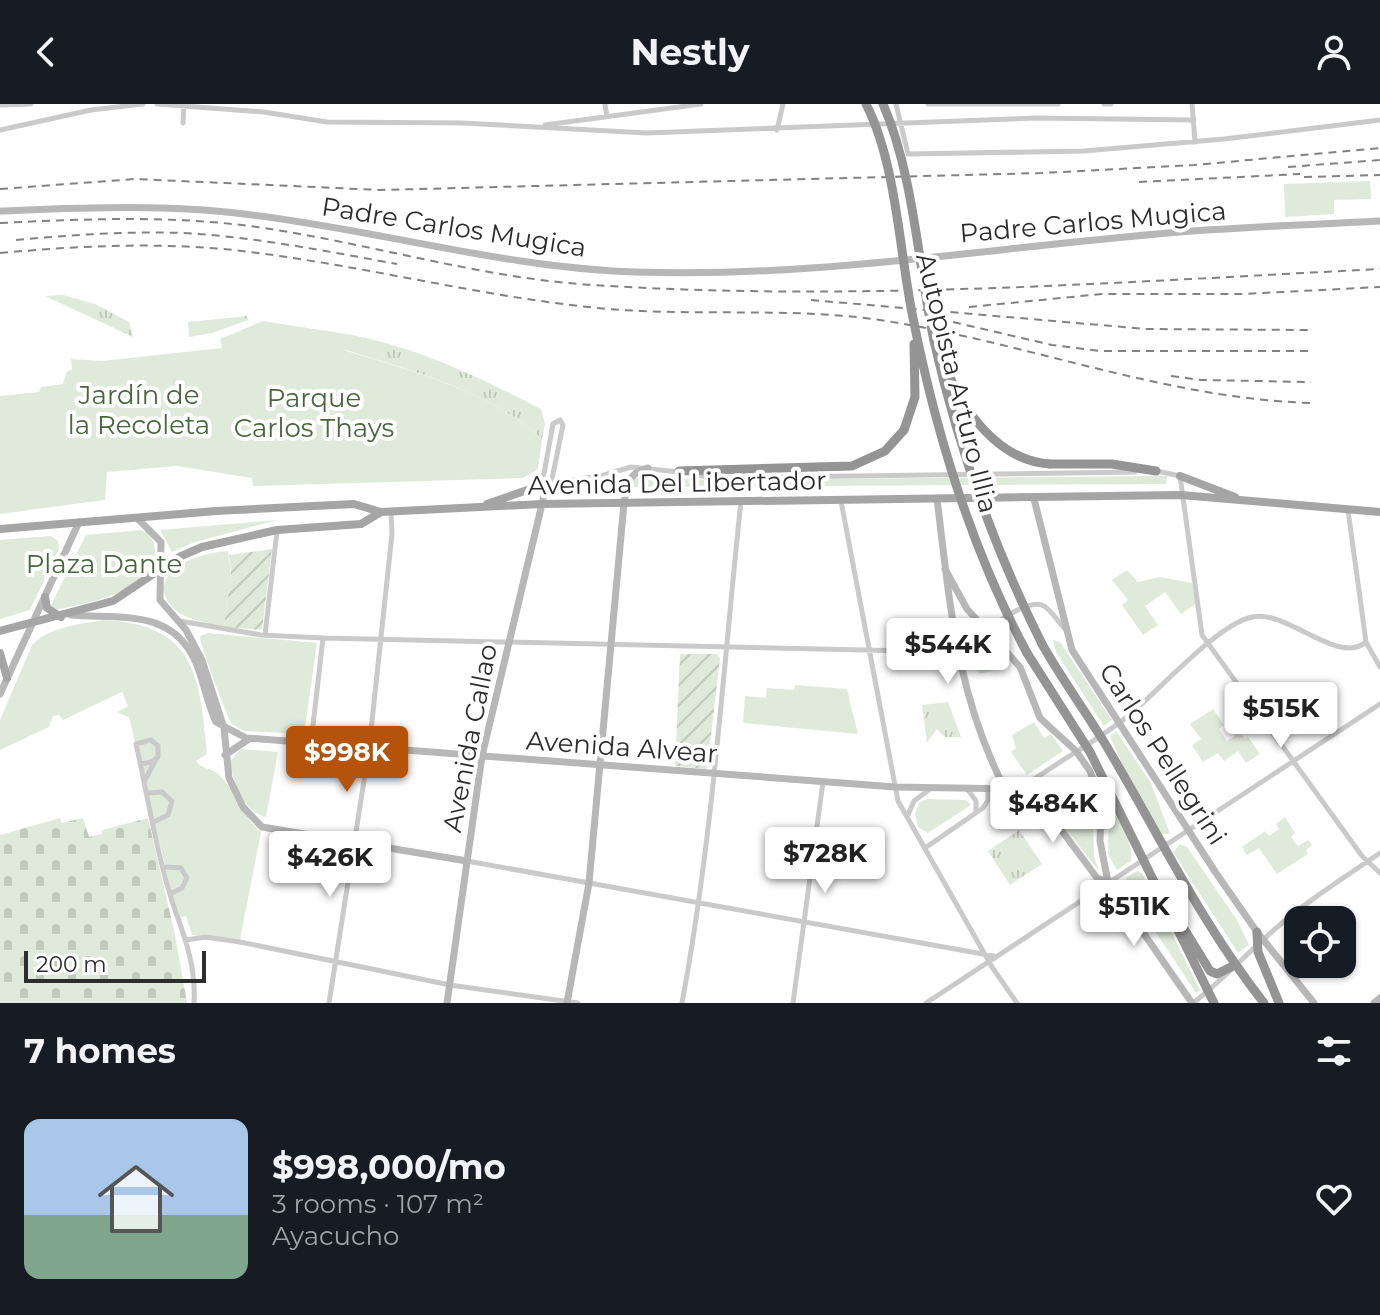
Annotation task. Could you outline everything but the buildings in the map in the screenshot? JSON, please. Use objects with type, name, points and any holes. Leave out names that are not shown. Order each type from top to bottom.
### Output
[{"type":"highway","name":"Autopista Arturo Illia","points":[[866,104],[887,167],[913,321],[967,520],[997,594],[1027,653],[1085,745],[1170,911]]},
{"type":"highway","name":"Autopista Arturo Illia","points":[[883,104],[897,143],[930,317],[975,488],[1009,574],[1042,644],[1100,735],[1161,846],[1235,965],[1264,1003]]},
{"type":"highway","points":[[930,317],[954,385],[984,430],[1015,454],[1050,464],[1112,464],[1156,471]]},
{"type":"highway","points":[[679,471],[852,466],[870,460],[892,445],[904,430],[914,406],[913,321]]},
{"type":"highway","points":[[1101,802],[1102,776]]},
{"type":"highway","points":[[1170,911],[1189,933],[1210,971],[1217,974],[1235,965]]},
{"type":"highway","points":[[1170,911],[1214,1003]]},
{"type":"highway","points":[[1259,939],[1279,1003]]},
{"type":"main road","points":[[1180,476],[1205,483],[1240,500]]},
{"type":"main road","points":[[478,507],[547,483]]},
{"type":"main road","name":"Avenida Del Libertador","points":[[0,631],[66,616],[123,597],[194,550],[277,530],[361,524],[386,512],[542,504],[1181,495],[1380,512]]},
{"type":"main road","points":[[0,529],[354,504],[386,512]]},
{"type":"main road","points":[[45,597],[47,608],[66,616]]},
{"type":"main road","points":[[0,653],[7,678]]},
{"type":"street","points":[[0,105],[31,104]]},
{"type":"street","points":[[0,130],[91,110],[143,104]]},
{"type":"street","points":[[157,104],[264,112],[327,122],[647,133],[1036,118],[1194,120]]},
{"type":"street","points":[[605,104],[607,117]]},
{"type":"street","points":[[524,127],[701,104]]},
{"type":"street","points":[[777,130],[783,104]]},
{"type":"street","points":[[896,104],[908,154],[1026,154],[1195,142],[1380,120]]},
{"type":"street","points":[[928,104],[1058,104]]},
{"type":"street","points":[[1104,104],[1111,104]]},
{"type":"street","points":[[1192,104],[1195,142]]},
{"type":"street","points":[[183,123],[184,105]]},
{"type":"street","name":"Padre Carlos Mugica","points":[[0,211],[105,207],[213,211],[310,224],[427,248],[544,266],[685,273],[815,270],[1156,234],[1380,221]]},
{"type":"street","name":"Avenida Callao","points":[[447,1003],[482,756],[547,483],[552,479],[563,425],[560,420],[553,424],[543,479],[547,483]]},
{"type":"street","name":"Avenida Del Libertador","points":[[547,483],[601,476],[631,467],[679,471],[712,478],[1156,471],[1180,476]]},
{"type":"street","points":[[567,1002],[589,883],[624,503],[629,478],[638,470],[648,468]]},
{"type":"street","points":[[1180,476],[1202,635],[1368,862],[1380,873]]},
{"type":"street","points":[[937,499],[956,652],[977,729],[1005,789]]},
{"type":"street","name":"Carlos Pellegrini","points":[[1034,499],[1072,650],[1259,939],[1314,1003]]},
{"type":"street","points":[[682,1003],[701,901],[717,774],[741,501]]},
{"type":"street","points":[[841,501],[895,787],[906,818],[1017,1003]]},
{"type":"street","points":[[1348,510],[1366,642],[1380,667]]},
{"type":"street","points":[[329,1003],[369,749],[392,534],[386,512]]},
{"type":"street","points":[[137,518],[161,542],[158,574],[161,602],[179,621],[202,660],[224,728],[225,755],[234,791],[247,813],[262,827],[701,901],[985,953]]},
{"type":"street","points":[[0,694],[79,522]]},
{"type":"street","points":[[265,635],[277,530]]},
{"type":"street","points":[[945,569],[962,603],[1024,673],[1043,721],[1076,751],[1090,771],[1101,802],[1101,855],[1108,882],[1193,1003],[1228,977],[1259,939],[1380,853]]},
{"type":"street","points":[[179,621],[265,635],[323,638],[956,652],[1020,607],[1034,604],[1045,607],[1066,630]]},
{"type":"street","points":[[66,616],[137,617],[169,629],[192,654],[214,718],[224,728]]},
{"type":"street","points":[[1021,788],[1120,722],[1207,644],[1241,621],[1264,616],[1345,649],[1355,649],[1366,642]]},
{"type":"street","points":[[311,743],[323,638]]},
{"type":"street","points":[[926,1003],[1380,704]]},
{"type":"street","name":"Avenida Alvear","points":[[224,728],[251,738],[369,749],[895,787],[968,790],[1021,788]]},
{"type":"street","points":[[225,755],[251,738]]},
{"type":"street","points":[[145,782],[159,753],[155,743],[147,739],[136,744],[165,867],[196,981],[194,1003]]},
{"type":"street","points":[[141,764],[156,760]]},
{"type":"street","points":[[793,1003],[824,781]]},
{"type":"street","points":[[1021,788],[1034,794],[1097,878],[1108,882]]},
{"type":"street","points":[[906,818],[914,801],[931,789]]},
{"type":"street","points":[[925,848],[987,803],[988,789]]},
{"type":"street","points":[[968,790],[976,801],[976,812]]},
{"type":"street","points":[[148,794],[162,792],[172,801],[168,815],[154,822]]},
{"type":"street","points":[[165,867],[181,868],[187,878],[182,888],[172,893]]},
{"type":"street","points":[[186,940],[205,937],[336,959],[450,985],[578,1003]]},
{"type":"street","points":[[1374,1003],[1380,998]]},
{"type":"green space","points":[[1370,181],[1371,199],[1334,200],[1334,214],[1285,217],[1284,184]]},
{"type":"green space","points":[[63,295],[95,304],[129,322],[133,337],[45,296]]},
{"type":"green space","points":[[247,316],[248,320],[212,333],[189,337],[188,322]]},
{"type":"green space","name":"Parque Carlos Thays","points":[[263,321],[346,334],[344,350],[422,374],[498,407],[542,439],[538,469],[523,478],[253,486],[252,478],[177,466],[107,472],[105,500],[0,514],[0,396],[39,392],[41,387],[63,384],[67,371],[72,370],[71,359],[102,361],[222,348],[220,339]]},
{"type":"green space","points":[[346,334],[422,355],[470,374],[541,409],[545,424],[542,439],[498,407],[474,395],[422,374],[343,349]]},
{"type":"green space","points":[[1167,476],[1166,484],[631,487],[635,478]]},
{"type":"green space","points":[[278,520],[195,542],[172,552],[160,530]]},
{"type":"green space","name":"Plaza Dante","points":[[141,530],[151,537],[155,549],[153,563],[146,575],[118,593],[54,610],[51,605],[86,535]]},
{"type":"green space","points":[[51,536],[58,541],[59,549],[30,610],[0,619],[0,540]]},
{"type":"green space","points":[[272,549],[262,630],[224,627],[231,573],[229,555]]},
{"type":"green space","points":[[228,551],[231,573],[224,627],[186,616],[171,606],[163,588],[173,571],[199,556]]},
{"type":"green space","points":[[1127,570],[1138,582],[1160,577],[1192,583],[1196,604],[1181,614],[1165,592],[1145,606],[1158,625],[1143,635],[1122,605],[1128,600],[1112,580]]},
{"type":"green space","points":[[104,620],[134,624],[158,632],[175,644],[187,659],[201,701],[207,754],[196,761],[224,780],[248,818],[261,832],[240,940],[192,935],[186,916],[179,918],[177,915],[129,717],[117,712],[128,706],[122,692],[63,720],[59,715],[53,716],[49,727],[0,750],[0,720],[32,645],[56,630]]},
{"type":"green space","points":[[208,633],[317,643],[304,734],[244,731],[232,724],[201,641],[200,636]]},
{"type":"green space","points":[[1053,640],[1060,642],[1112,720],[1104,726],[1056,652]]},
{"type":"green space","points":[[985,643],[1001,668],[980,674],[963,656]]},
{"type":"green space","points":[[680,654],[717,654],[720,658],[707,769],[675,766]]},
{"type":"green space","points":[[795,685],[847,689],[858,734],[743,723],[745,696],[766,698],[767,688],[794,690]]},
{"type":"green space","points":[[948,702],[961,737],[945,737],[937,729],[927,743],[922,705]]},
{"type":"green space","points":[[1213,709],[1224,725],[1219,729],[1227,741],[1240,732],[1245,739],[1248,737],[1260,754],[1246,763],[1238,751],[1224,761],[1218,753],[1203,762],[1192,745],[1201,739],[1190,724]]},
{"type":"green space","points":[[1034,722],[1044,738],[1051,734],[1063,751],[1027,775],[1011,752],[1016,748],[1012,735]]},
{"type":"green space","points":[[1116,731],[1151,783],[1170,834],[1162,834],[1125,771],[1110,736]]},
{"type":"green space","points":[[241,749],[278,752],[266,817],[251,809],[237,787],[230,761]]},
{"type":"green space","points":[[1092,789],[1094,857],[1099,871],[1054,814]]},
{"type":"green space","points":[[927,799],[965,800],[971,805],[928,833],[918,827],[915,814],[919,803]]},
{"type":"green space","points":[[1109,809],[1125,832],[1131,854],[1131,861],[1117,870],[1108,854]]},
{"type":"green space","points":[[1285,817],[1295,833],[1291,837],[1298,846],[1308,840],[1312,845],[1306,850],[1308,854],[1277,874],[1259,848],[1247,855],[1242,847],[1265,831],[1269,836],[1279,829],[1276,824]]},
{"type":"green space","points":[[60,818],[62,823],[83,818],[89,837],[102,834],[102,830],[148,818],[187,1003],[0,1003],[0,835]]},
{"type":"green space","points":[[1019,830],[1042,864],[1010,885],[988,851]]},
{"type":"green space","points":[[1180,844],[1187,847],[1237,920],[1249,945],[1238,953],[1173,852]]},
{"type":"green space","points":[[1137,871],[1142,873],[1200,990],[1196,993],[1124,884],[1127,877]]},
{"type":"railway","points":[[0,189],[135,179],[380,190],[1042,173],[1194,165],[1380,148]]},
{"type":"railway","points":[[1288,167],[1380,160]]},
{"type":"railway","points":[[1139,182],[1300,174]]},
{"type":"railway","points":[[1304,177],[1380,175]]},
{"type":"railway","points":[[0,223],[128,219],[225,223],[299,234],[509,275],[593,285],[691,290],[790,292],[987,288],[1380,269]]},
{"type":"railway","points":[[16,240],[99,234],[183,233],[264,241],[397,264]]},
{"type":"railway","points":[[0,253],[116,246],[233,250],[588,307],[661,312],[807,314],[880,320],[1201,391],[1310,403]]},
{"type":"railway","points":[[969,307],[1102,294],[1243,294],[1380,287]]},
{"type":"railway","points":[[811,300],[1146,329],[1311,330]]},
{"type":"railway","points":[[953,322],[1052,345],[1100,351],[1311,351]]},
{"type":"railway","points":[[1171,376],[1201,380],[1311,382]]},
{"type":"park label","name":"Jardín de la Recoleta","points":[[139,410]]}]
